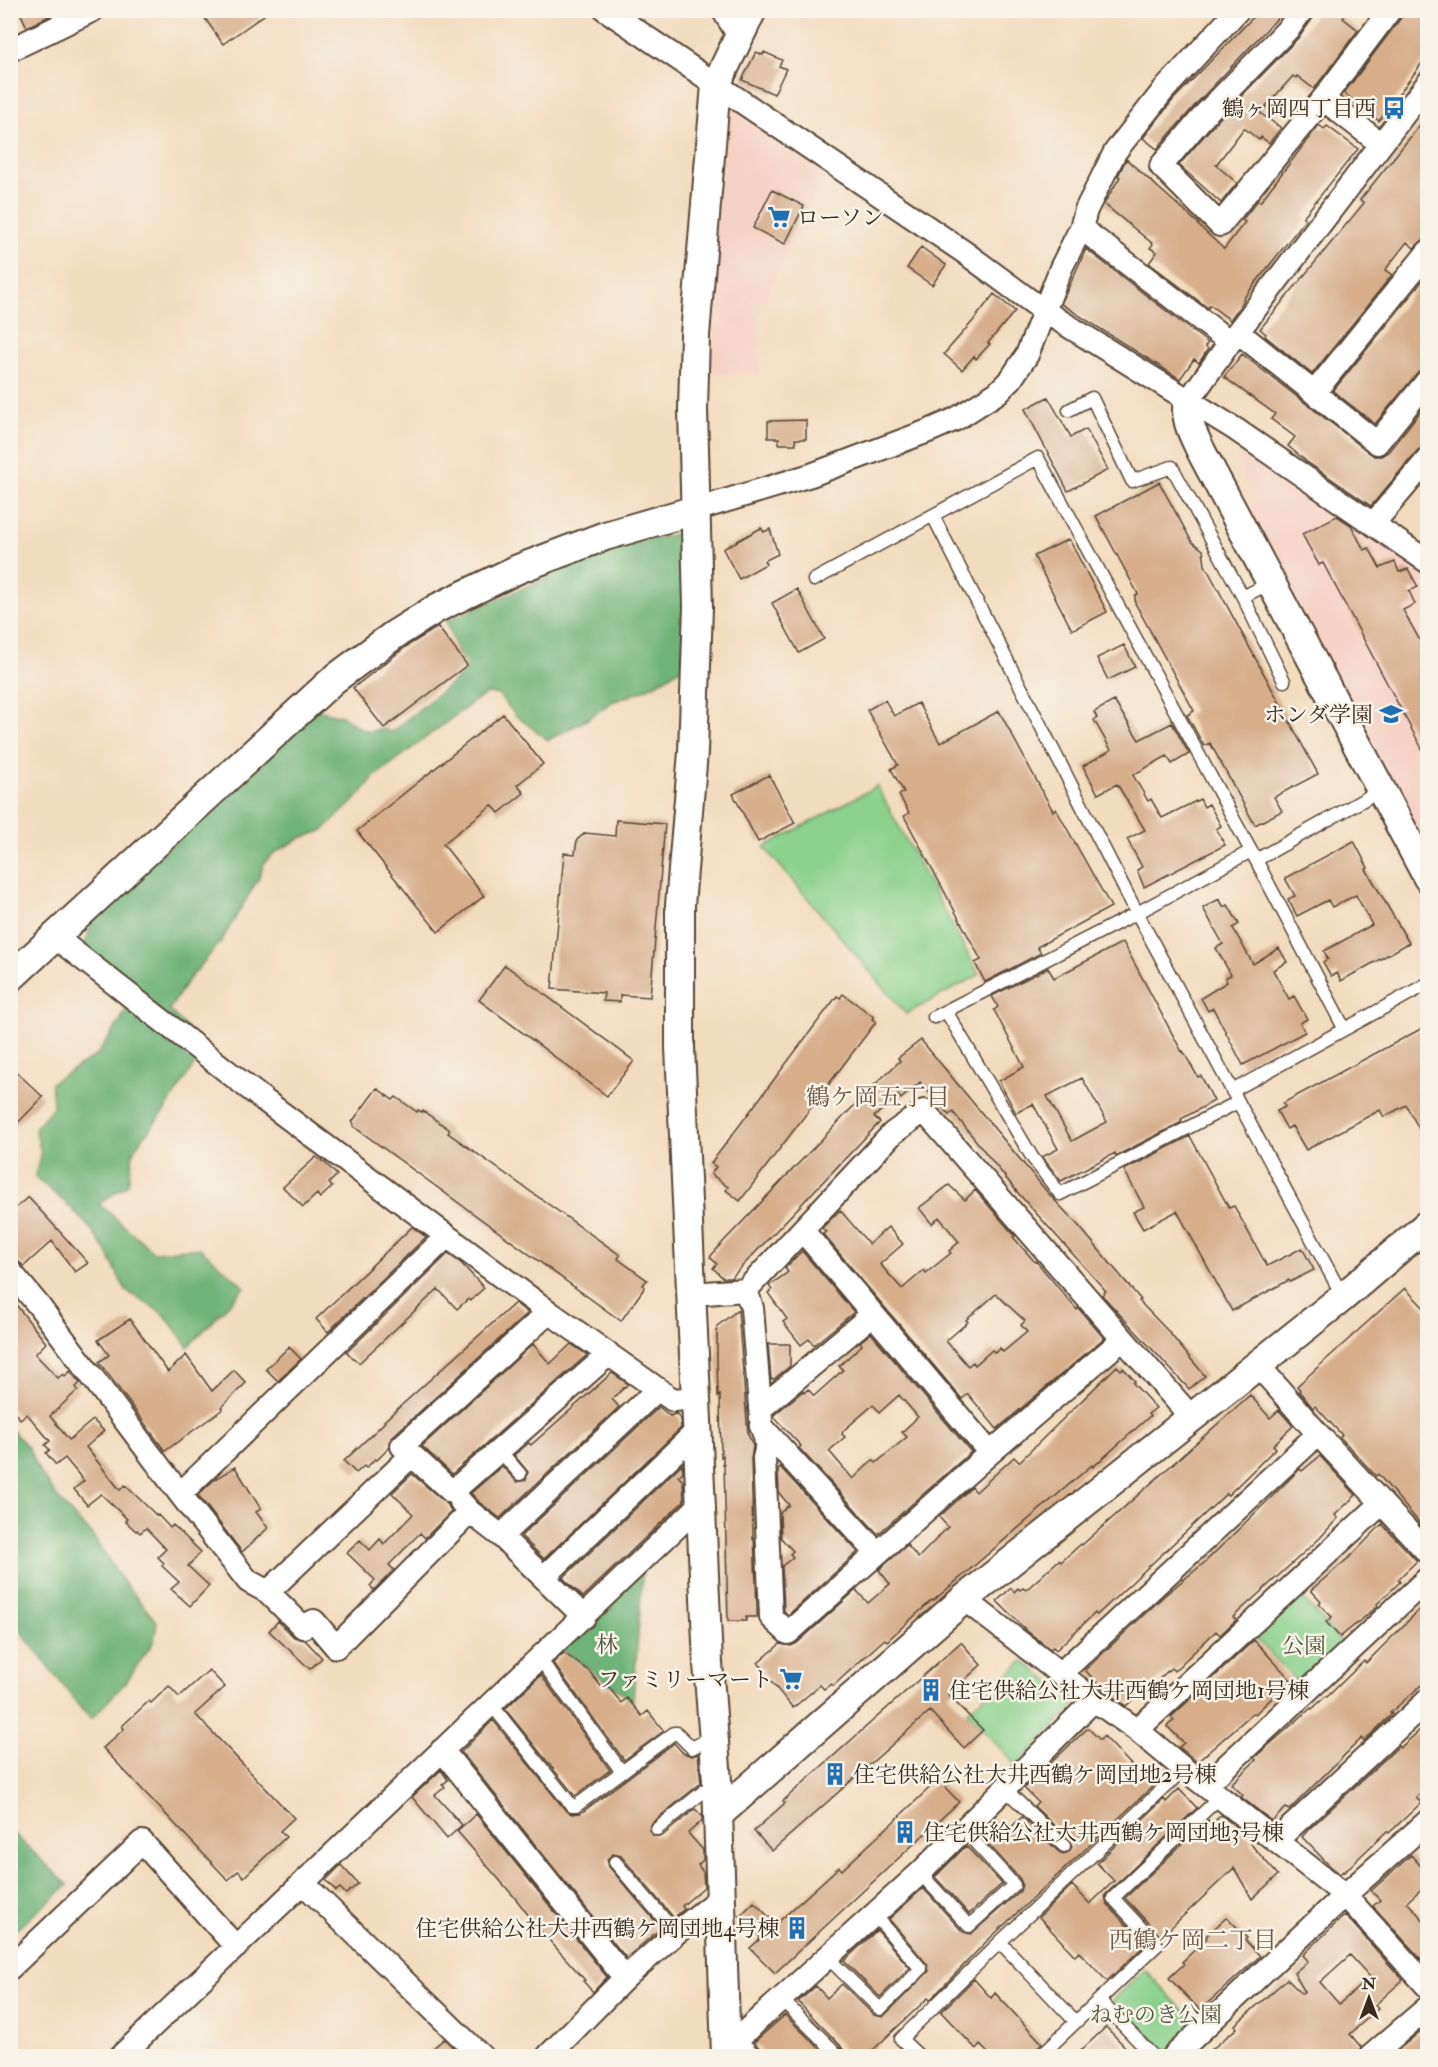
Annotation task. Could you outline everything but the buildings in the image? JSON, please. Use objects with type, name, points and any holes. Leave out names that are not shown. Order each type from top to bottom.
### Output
[{"type":"street","points":[[10,50],[93,10]]},
{"type":"street","points":[[606,10],[964,252],[1044,311],[1235,429],[1428,562]]},
{"type":"street","points":[[723,10],[740,38]]},
{"type":"street","points":[[730,2048],[717,1781],[708,1663],[680,1047],[680,905],[693,752],[699,607],[693,409],[695,335],[716,85],[753,10]]},
{"type":"street","points":[[10,978],[333,680],[394,635],[437,608],[518,569],[605,536],[764,490],[931,430],[978,406],[997,393],[1011,379],[1027,355],[1060,268],[1081,228],[1086,210],[1115,152],[1163,91],[1238,10]]},
{"type":"street","points":[[1302,10],[1290,27],[1207,112],[1161,166],[1220,225],[1323,99],[1390,10]]},
{"type":"street","points":[[1428,83],[1234,337],[1186,406],[1202,453],[1428,878]]},
{"type":"street","points":[[1323,99],[1381,144]]},
{"type":"street","points":[[1081,228],[1314,393],[1377,443],[1428,380]]},
{"type":"street","points":[[1314,393],[1428,252]]},
{"type":"street","points":[[1202,453],[1219,435],[1235,429]]},
{"type":"street","points":[[1373,524],[1428,459]]},
{"type":"street","points":[[55,937],[264,1100],[549,1312],[674,1400],[697,1398]]},
{"type":"street","points":[[692,1294],[746,1290],[893,1133],[924,1111],[1191,1417]]},
{"type":"street","points":[[718,1815],[964,1599],[1343,1297],[1428,1224]]},
{"type":"street","points":[[803,1231],[990,1453]]},
{"type":"street","points":[[180,1494],[447,1236]]},
{"type":"street","points":[[10,1271],[248,1581],[268,1592],[303,1628],[314,1621],[336,1647],[470,1512]]},
{"type":"street","points":[[746,1290],[752,1308],[761,1418],[767,1449],[764,1458],[771,1617],[788,1633],[990,1453],[1123,1339]]},
{"type":"street","points":[[549,1312],[402,1446],[452,1492],[470,1512],[501,1536],[584,1617]]},
{"type":"street","points":[[761,1418],[873,1314]]},
{"type":"street","points":[[452,1492],[609,1354]]},
{"type":"street","points":[[1258,1365],[1428,1553]]},
{"type":"street","points":[[501,1536],[658,1389]]},
{"type":"street","points":[[761,1418],[877,1553]]},
{"type":"street","points":[[544,1577],[698,1430]]},
{"type":"street","points":[[1060,1674],[1318,1434]]},
{"type":"street","points":[[268,1592],[412,1455]]},
{"type":"street","points":[[1137,1730],[1382,1503]]},
{"type":"street","points":[[121,2056],[701,1504]]},
{"type":"street","points":[[1213,1791],[1428,1578]]},
{"type":"street","points":[[964,1599],[1094,1700],[1137,1730],[1345,1895],[1428,1987]]},
{"type":"street","points":[[730,2048],[920,1873],[1094,1700]]},
{"type":"street","points":[[1276,1841],[1428,1700]]},
{"type":"street","points":[[442,1750],[625,1978]]},
{"type":"street","points":[[1174,2056],[1345,1895],[1428,1821]]},
{"type":"street","points":[[10,1968],[142,1842],[236,1947]]},
{"type":"street","points":[[303,1883],[481,2056]]},
{"type":"street","points":[[548,2056],[625,1978],[676,1932],[721,1898]]},
{"type":"street","points":[[1371,2056],[1428,2007]]},
{"type":"lane","points":[[1069,410],[1092,398],[1132,481],[1172,467],[1243,597],[1284,681]]},
{"type":"lane","points":[[814,580],[1038,458],[1344,1028]]},
{"type":"lane","points":[[933,516],[1137,913],[1343,1297]]},
{"type":"lane","points":[[1243,597],[1271,582]]},
{"type":"lane","points":[[934,1017],[1381,790]]},
{"type":"lane","points":[[1232,1091],[1427,984]]},
{"type":"lane","points":[[946,1011],[1032,1157],[1060,1194],[1238,1102]]},
{"type":"lane","points":[[500,1451],[520,1474]]},
{"type":"lane","points":[[540,1659],[622,1772]]},
{"type":"lane","points":[[491,1704],[572,1806],[576,1806],[675,1732],[692,1748],[714,1736]]},
{"type":"lane","points":[[919,2056],[901,2039],[1000,1942],[1184,1769]]},
{"type":"lane","points":[[657,1829],[717,1781]]},
{"type":"lane","points":[[1005,1789],[1064,1846]]},
{"type":"lane","points":[[1040,2056],[1157,1945],[1113,1899],[1213,1791]]},
{"type":"lane","points":[[920,1873],[969,1926],[1014,1885],[964,1830]]},
{"type":"lane","points":[[615,1862],[676,1932]]},
{"type":"lane","points":[[827,1957],[880,2009],[921,1969],[874,1914]]},
{"type":"lane","points":[[1000,1942],[1076,2022]]},
{"type":"lane","points":[[781,1999],[834,2052],[829,2056]]},
{"type":"lane","points":[[1099,2000],[1153,2056]]},
{"type":"lane","points":[[730,2048],[755,2056]]},
{"type":"shaded area","points":[[730,107],[825,171],[758,316],[759,374],[707,373],[707,336]]},
{"type":"shaded area","name":"ホンダ学園","points":[[1246,448],[1427,571],[1427,856],[1257,527],[1237,454]]},
{"type":"green space","points":[[677,534],[685,539],[683,667],[640,692],[612,702],[586,720],[548,740],[515,715],[499,695],[488,693],[476,700],[374,777],[359,796],[322,831],[301,838],[274,853],[264,863],[259,878],[222,940],[186,983],[169,1010],[206,1047],[165,1110],[134,1149],[128,1184],[99,1204],[154,1252],[200,1248],[245,1287],[188,1347],[164,1314],[126,1291],[106,1251],[90,1228],[67,1204],[35,1177],[41,1153],[35,1128],[53,1107],[51,1083],[97,1055],[121,1020],[135,991],[84,949],[91,924],[115,895],[204,817],[213,816],[218,802],[224,795],[247,781],[249,771],[317,710],[342,716],[370,732],[380,728],[391,732],[465,672],[446,621],[563,571],[594,555],[627,544]]},
{"type":"green space","points":[[877,786],[979,975],[906,1014],[764,847]]},
{"type":"green space","points":[[11,1429],[29,1449],[39,1471],[58,1498],[91,1533],[121,1579],[157,1622],[154,1641],[126,1682],[91,1719],[11,1619]]},
{"type":"green space","name":"林","points":[[643,1567],[633,1701],[559,1647]]},
{"type":"green space","name":"公園","points":[[1298,1593],[1346,1647],[1303,1688],[1253,1635]]},
{"type":"green space","points":[[1023,1661],[1077,1703],[1016,1766],[967,1712]]},
{"type":"green space","points":[[11,1831],[68,1885],[10,1934]]},
{"type":"green space","name":"ねむのき公園","points":[[1145,1970],[1199,2027],[1164,2054],[1112,2001]]},
{"type":"place","name":"鶴ヶ岡四丁目西","points":[[1394,108]]},
{"type":"place","name":"ローソン","points":[[779,217]]},
{"type":"place","name":"ホンダ学園","points":[[1391,714]]},
{"type":"place","name":"ファミリーマート","points":[[791,1679]]},
{"type":"place","name":"住宅供給公社大井西鶴ケ岡団地1号棟","points":[[931,1690]]},
{"type":"place","name":"住宅供給公社大井西鶴ケ岡団地2号棟","points":[[835,1774]]},
{"type":"place","name":"住宅供給公社大井西鶴ケ岡団地3号棟","points":[[905,1832]]},
{"type":"place","name":"住宅供給公社大井西鶴ケ岡団地4号棟","points":[[797,1928]]},
{"type":"district","name":"鶴ケ岡五丁目","points":[[878,1097]]},
{"type":"district","name":"西鶴ケ岡二丁目","points":[[1193,1940]]}]
